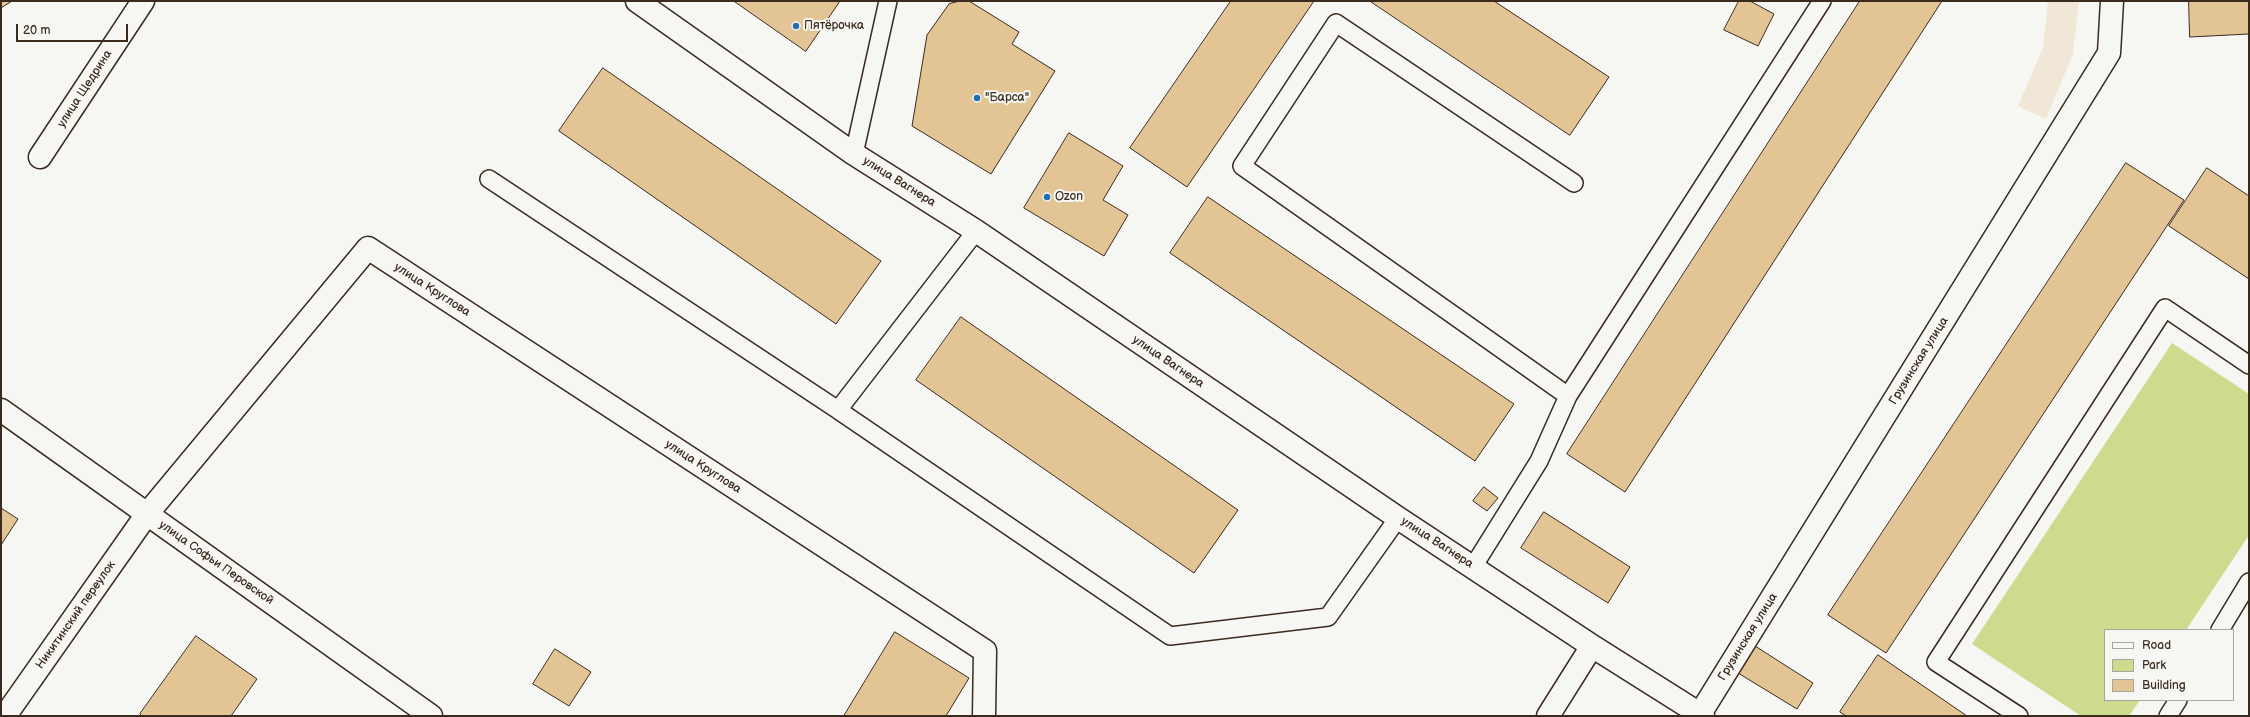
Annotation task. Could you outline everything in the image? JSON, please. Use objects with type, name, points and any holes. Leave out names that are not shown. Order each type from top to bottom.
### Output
[{"type":"street","name":"улица Щедрина","points":[[40,157],[143,1]]},
{"type":"street","name":"улица Вагнера","points":[[637,1],[854,154],[976,231],[1398,518],[1592,646],[1702,715]]},
{"type":"street","name":"Грузинская улица","points":[[1702,715],[2109,54],[2112,1]]},
{"type":"street","name":"Никитинский переулок","points":[[4,716],[147,514],[368,248]]},
{"type":"street","name":"улица Круглова","points":[[368,248],[985,651],[984,716]]},
{"type":"street","name":"улица Софьи Перовской","points":[[1,410],[431,716]]},
{"type":"street","points":[[1548,716],[1592,646]]},
{"type":"lane","points":[[854,154],[888,1]]},
{"type":"lane","points":[[1473,567],[1539,461],[1568,396],[1822,1]]},
{"type":"lane","points":[[1568,396],[1242,166],[1336,23],[1574,183]]},
{"type":"lane","points":[[489,179],[838,410],[1170,636],[1328,618],[1398,518]]},
{"type":"lane","points":[[838,410],[976,231]]},
{"type":"lane","points":[[2019,716],[1936,662],[2165,308],[2249,365]]},
{"type":"lane","points":[[2221,629],[2249,582]]},
{"type":"lane","points":[[2168,716],[2177,701]]},
{"type":"shaded area","points":[[2048,1],[2079,1],[2073,54],[2046,119],[2018,106],[2043,48]]},
{"type":"green space","points":[[2172,343],[2249,394],[2249,535],[2187,629],[2104,629],[2104,701],[2139,701],[2129,716],[2081,716],[1972,644]]},
{"type":"building","points":[[1,1],[12,1],[1,8]]},
{"type":"building","name":"Пятёрочка","points":[[734,1],[840,1],[806,51]]},
{"type":"building","name":"\"Барса\"","points":[[960,1],[969,1],[1019,32],[1012,44],[1055,71],[991,174],[912,126],[927,35],[949,4]]},
{"type":"building","points":[[1231,1],[1314,1],[1187,187],[1130,148]]},
{"type":"building","points":[[1370,1],[1494,1],[1609,77],[1570,135]]},
{"type":"building","points":[[1739,1],[1750,1],[1774,14],[1758,46],[1724,30]]},
{"type":"building","points":[[1860,1],[1942,1],[1625,492],[1567,454]]},
{"type":"building","points":[[2189,1],[2249,1],[2249,34],[2190,37]]},
{"type":"building","points":[[603,68],[881,261],[836,324],[559,131]]},
{"type":"building","points":[[1069,133],[1123,166],[1103,200],[1128,215],[1104,256],[1024,208]]},
{"type":"building","points":[[2126,163],[2184,200],[1886,653],[1828,615]]},
{"type":"building","points":[[2207,168],[2249,196],[2249,279],[2169,226]]},
{"type":"building","points":[[1208,197],[1514,404],[1475,461],[1170,253]]},
{"type":"building","points":[[961,317],[1238,510],[1194,573],[916,380]]},
{"type":"building","points":[[1484,487],[1498,498],[1487,511],[1473,501]]},
{"type":"building","points":[[1,508],[18,519],[1,545]]},
{"type":"building","points":[[1544,512],[1630,567],[1608,603],[1521,548]]},
{"type":"building","points":[[895,632],[969,678],[946,716],[844,716]]},
{"type":"building","points":[[196,636],[257,679],[231,716],[142,716],[140,714]]},
{"type":"building","points":[[1755,646],[1813,683],[1797,709],[1738,673]]},
{"type":"building","points":[[555,649],[591,672],[569,706],[533,684]]},
{"type":"building","points":[[1878,655],[1967,716],[1846,716],[1840,712]]},
{"type":"place","name":"Пятёрочка","points":[[796,26]]},
{"type":"place","name":"\"Барса\"","points":[[977,98]]},
{"type":"place","name":"Ozon","points":[[1047,197]]}]
